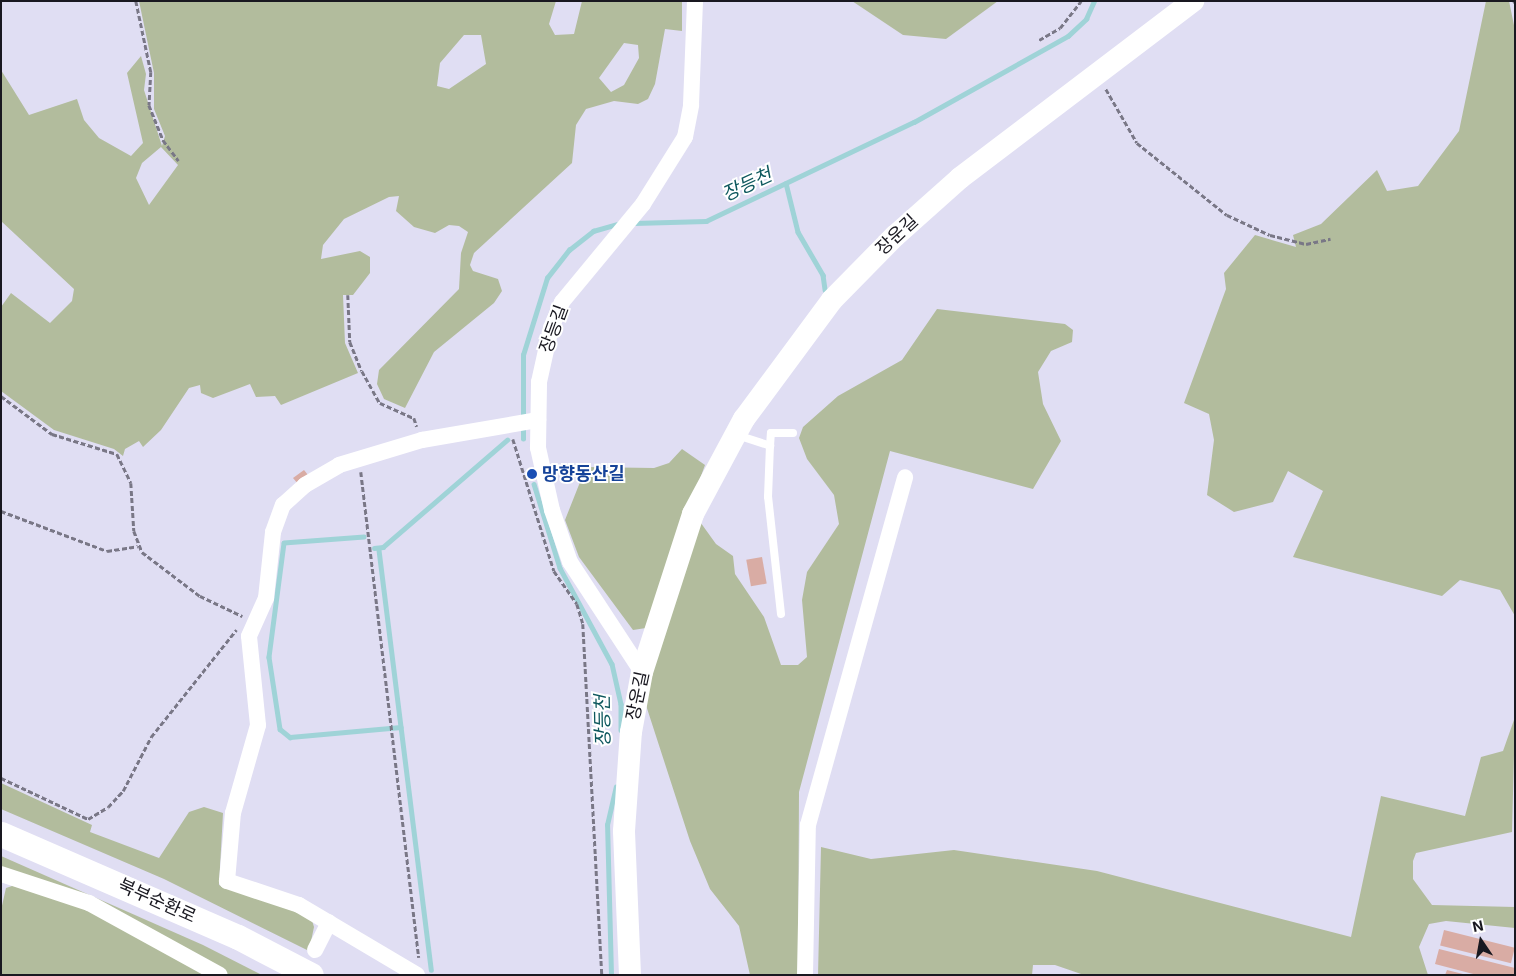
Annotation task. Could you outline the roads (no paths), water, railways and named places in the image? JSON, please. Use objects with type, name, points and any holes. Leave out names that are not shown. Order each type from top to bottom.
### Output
[{"type":"main road","name":"북부순환로","points":[[1,834],[238,937],[311,975]]},
{"type":"street","name":"장등길","points":[[642,672],[570,562],[548,494],[521,423],[539,382],[551,328],[583,273],[642,204],[678,155],[690,122],[695,1]]},
{"type":"street","name":"장운길","points":[[630,975],[624,831],[631,732],[642,672],[693,514],[736,435],[773,375],[832,300],[895,236],[960,178],[1193,1]]},
{"type":"street","points":[[417,975],[299,905],[227,881],[233,813],[258,725],[249,636],[266,598],[273,532],[283,505],[305,485],[359,458],[422,440],[521,423]]},
{"type":"street","points":[[806,975],[808,825],[905,477]]},
{"type":"street","points":[[1,874],[89,903],[220,975]]},
{"type":"street","points":[[315,950],[329,922]]},
{"type":"lane","points":[[781,614],[768,497],[770,446],[771,433],[794,433]]},
{"type":"lane","points":[[736,435],[770,446]]},
{"type":"waterway","name":"장등천","points":[[634,223],[706,221],[914,122],[1068,36],[1086,19],[1094,1]]},
{"type":"waterway","points":[[786,183],[798,232],[823,275],[825,290]]},
{"type":"waterway","name":"장등천","points":[[523,439],[523,355],[547,278],[569,250],[593,231],[621,223]]},
{"type":"waterway","points":[[374,548],[383,547],[507,440]]},
{"type":"waterway","name":"장등천","points":[[534,484],[560,568],[612,664],[621,704],[621,730]]},
{"type":"waterway","points":[[364,537],[284,543],[269,657],[280,729],[290,737],[401,727]]},
{"type":"waterway","points":[[379,550],[431,970]]},
{"type":"waterway","name":"장등천","points":[[611,975],[607,825],[616,787]]},
{"type":"place","name":"망향동산길","points":[[532,474]]}]
